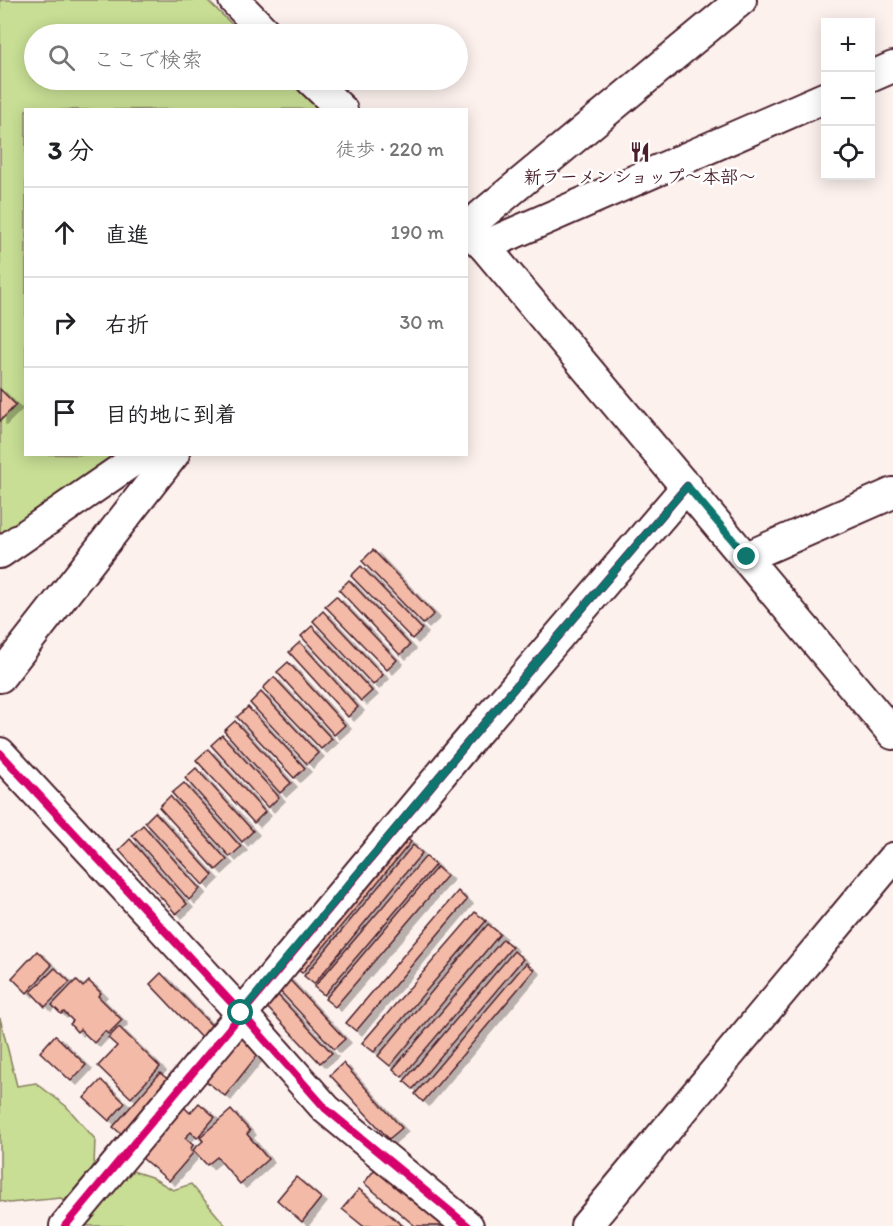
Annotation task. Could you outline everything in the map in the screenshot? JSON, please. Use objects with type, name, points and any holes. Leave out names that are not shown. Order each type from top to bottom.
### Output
[{"type":"street","points":[[234,0],[257,24]]},
{"type":"street","points":[[472,234],[741,0]]},
{"type":"street","points":[[875,75],[893,68]]},
{"type":"street","points":[[321,90],[340,108]]},
{"type":"street","points":[[472,234],[821,99]]},
{"type":"street","points":[[472,234],[747,557],[893,734]]},
{"type":"street","points":[[0,554],[140,456]]},
{"type":"street","points":[[0,677],[172,456]]},
{"type":"street","points":[[65,1226],[463,748],[687,486]]},
{"type":"street","points":[[747,557],[893,493]]},
{"type":"street","points":[[0,753],[241,1013],[326,1109],[468,1226]]},
{"type":"street","points":[[586,1226],[893,858]]},
{"type":"green space","points":[[0,0],[207,0],[232,24],[24,24],[24,90],[298,90],[317,108],[24,108],[24,456],[115,456],[0,537]]},
{"type":"green space","points":[[0,1018],[17,1086],[36,1083],[66,1106],[95,1139],[94,1166],[102,1189],[116,1187],[133,1171],[151,1177],[173,1190],[191,1184],[226,1226],[79,1226],[61,1198],[9,1203],[0,1201]]},
{"type":"building","points":[[0,389],[16,405],[0,421]]},
{"type":"building","points":[[373,550],[434,614],[423,624],[362,561]]},
{"type":"building","points":[[361,566],[422,629],[412,639],[351,576]]},
{"type":"building","points":[[349,580],[410,645],[400,655],[339,590]]},
{"type":"building","points":[[336,596],[397,660],[387,670],[325,606]]},
{"type":"building","points":[[323,611],[383,675],[373,685],[313,621]]},
{"type":"building","points":[[312,626],[372,691],[361,701],[301,636]]},
{"type":"building","points":[[300,642],[358,707],[348,717],[289,652]]},
{"type":"building","points":[[288,662],[345,725],[334,735],[277,672]]},
{"type":"building","points":[[274,677],[332,739],[321,749],[263,688]]},
{"type":"building","points":[[261,692],[318,753],[307,764],[250,703]]},
{"type":"building","points":[[248,707],[305,768],[294,778],[237,717]]},
{"type":"building","points":[[235,721],[291,783],[280,793],[224,731]]},
{"type":"building","points":[[222,735],[279,797],[268,808],[211,745]]},
{"type":"building","points":[[208,749],[265,812],[254,823],[196,760]]},
{"type":"building","points":[[196,768],[253,831],[242,842],[185,778]]},
{"type":"building","points":[[184,783],[241,847],[230,857],[172,793]]},
{"type":"building","points":[[170,796],[227,860],[216,870],[159,807]]},
{"type":"building","points":[[155,812],[213,875],[203,885],[145,822]]},
{"type":"building","points":[[143,825],[200,889],[189,900],[132,835]]},
{"type":"building","points":[[402,834],[411,842],[302,973],[292,965]]},
{"type":"building","points":[[130,839],[187,904],[176,914],[119,850]]},
{"type":"building","points":[[413,845],[422,853],[314,984],[304,976]]},
{"type":"building","points":[[426,856],[435,865],[324,995],[314,987]]},
{"type":"building","points":[[437,867],[447,876],[335,1007],[325,999]]},
{"type":"building","points":[[458,891],[467,900],[356,1031],[346,1023]]},
{"type":"building","points":[[475,912],[486,921],[374,1052],[362,1043]]},
{"type":"building","points":[[488,924],[500,934],[390,1066],[378,1056]]},
{"type":"building","points":[[503,939],[512,947],[402,1077],[393,1069]]},
{"type":"building","points":[[37,951],[52,965],[27,993],[12,978]]},
{"type":"building","points":[[514,951],[523,959],[413,1089],[404,1081]]},
{"type":"building","points":[[526,963],[534,970],[423,1102],[415,1094]]},
{"type":"building","points":[[55,968],[70,982],[45,1007],[31,992]]},
{"type":"building","points":[[161,973],[217,1031],[205,1042],[150,984]]},
{"type":"building","points":[[287,977],[345,1039],[334,1049],[276,987]]},
{"type":"building","points":[[76,980],[83,987],[89,981],[101,993],[98,996],[122,1020],[108,1034],[105,1031],[94,1043],[80,1029],[77,1032],[70,1024],[73,1021],[52,1005]]},
{"type":"building","points":[[275,992],[332,1053],[320,1063],[263,1003]]},
{"type":"building","points":[[119,1027],[160,1067],[131,1098],[98,1066],[117,1046],[108,1038]]},
{"type":"building","points":[[239,1028],[260,1052],[225,1096],[201,1077]]},
{"type":"building","points":[[55,1035],[86,1065],[71,1081],[40,1052]]},
{"type":"building","points":[[343,1063],[402,1128],[389,1139],[330,1075]]},
{"type":"building","points":[[160,1073],[174,1084],[126,1138],[113,1127]]},
{"type":"building","points":[[101,1080],[125,1103],[109,1121],[84,1098]]},
{"type":"building","points":[[199,1103],[215,1117],[197,1138],[191,1132],[185,1138],[193,1145],[190,1150],[193,1153],[169,1181],[135,1152],[170,1112],[175,1117],[184,1107],[190,1113]]},
{"type":"building","points":[[231,1110],[250,1131],[247,1134],[268,1159],[240,1184],[217,1157],[207,1165],[193,1150],[203,1141],[200,1137]]},
{"type":"building","points":[[379,1164],[452,1226],[415,1226],[364,1183]]},
{"type":"building","points":[[296,1177],[321,1198],[302,1222],[277,1200]]},
{"type":"building","points":[[359,1189],[403,1226],[363,1226],[342,1209]]},
{"type":"cycle path","points":[[65,1226],[463,748],[687,486]]},
{"type":"cycle path","points":[[0,753],[241,1013],[326,1109],[468,1226]]},
{"type":"place","name":"新ラーメンショップ～本部～","points":[[640,152]]},
{"type":"route","points":[[241,1013],[687,486],[747,557]]}]
